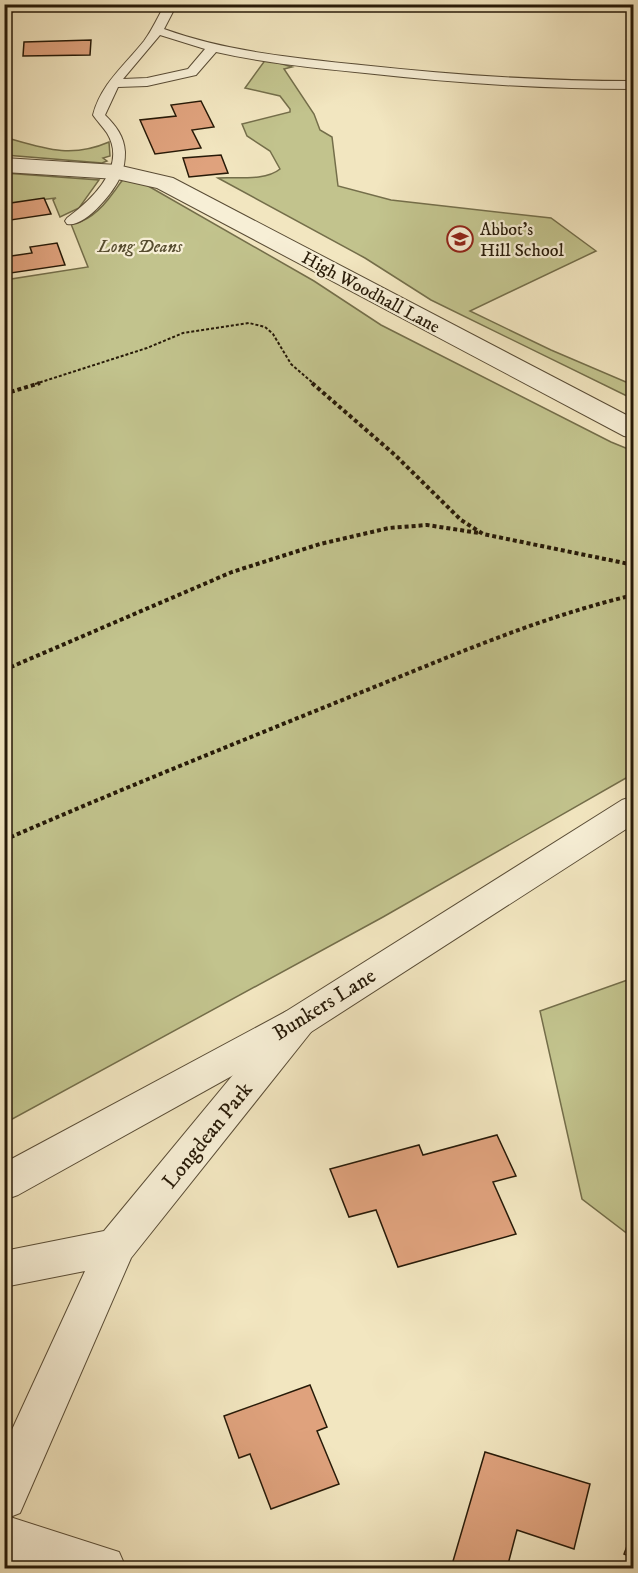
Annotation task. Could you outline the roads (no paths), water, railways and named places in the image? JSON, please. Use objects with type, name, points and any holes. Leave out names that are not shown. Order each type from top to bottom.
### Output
[{"type":"street","name":"High Woodhall Lane","points":[[4,165],[110,172],[165,183],[633,430]]},
{"type":"street","name":"Bunkers Lane","points":[[4,1183],[298,1022],[633,808]]},
{"type":"street","name":"Longdean Park","points":[[4,1498],[116,1247],[298,1022]]},
{"type":"street","points":[[4,1269],[116,1247]]},
{"type":"street","points":[[4,1538],[103,1569]]},
{"type":"lane","points":[[72,221],[99,202],[110,172],[116,136],[99,115],[101,105],[114,83],[157,30],[171,4]]},
{"type":"lane","points":[[157,30],[189,43],[291,62],[402,74],[586,86],[633,85]]},
{"type":"lane","points":[[114,83],[147,82],[192,72],[213,48]]},
{"type":"place","name":"Abbot's Hill School","points":[[460,239]]},
{"type":"park label","name":"Long Deans","points":[[140,246]]}]
